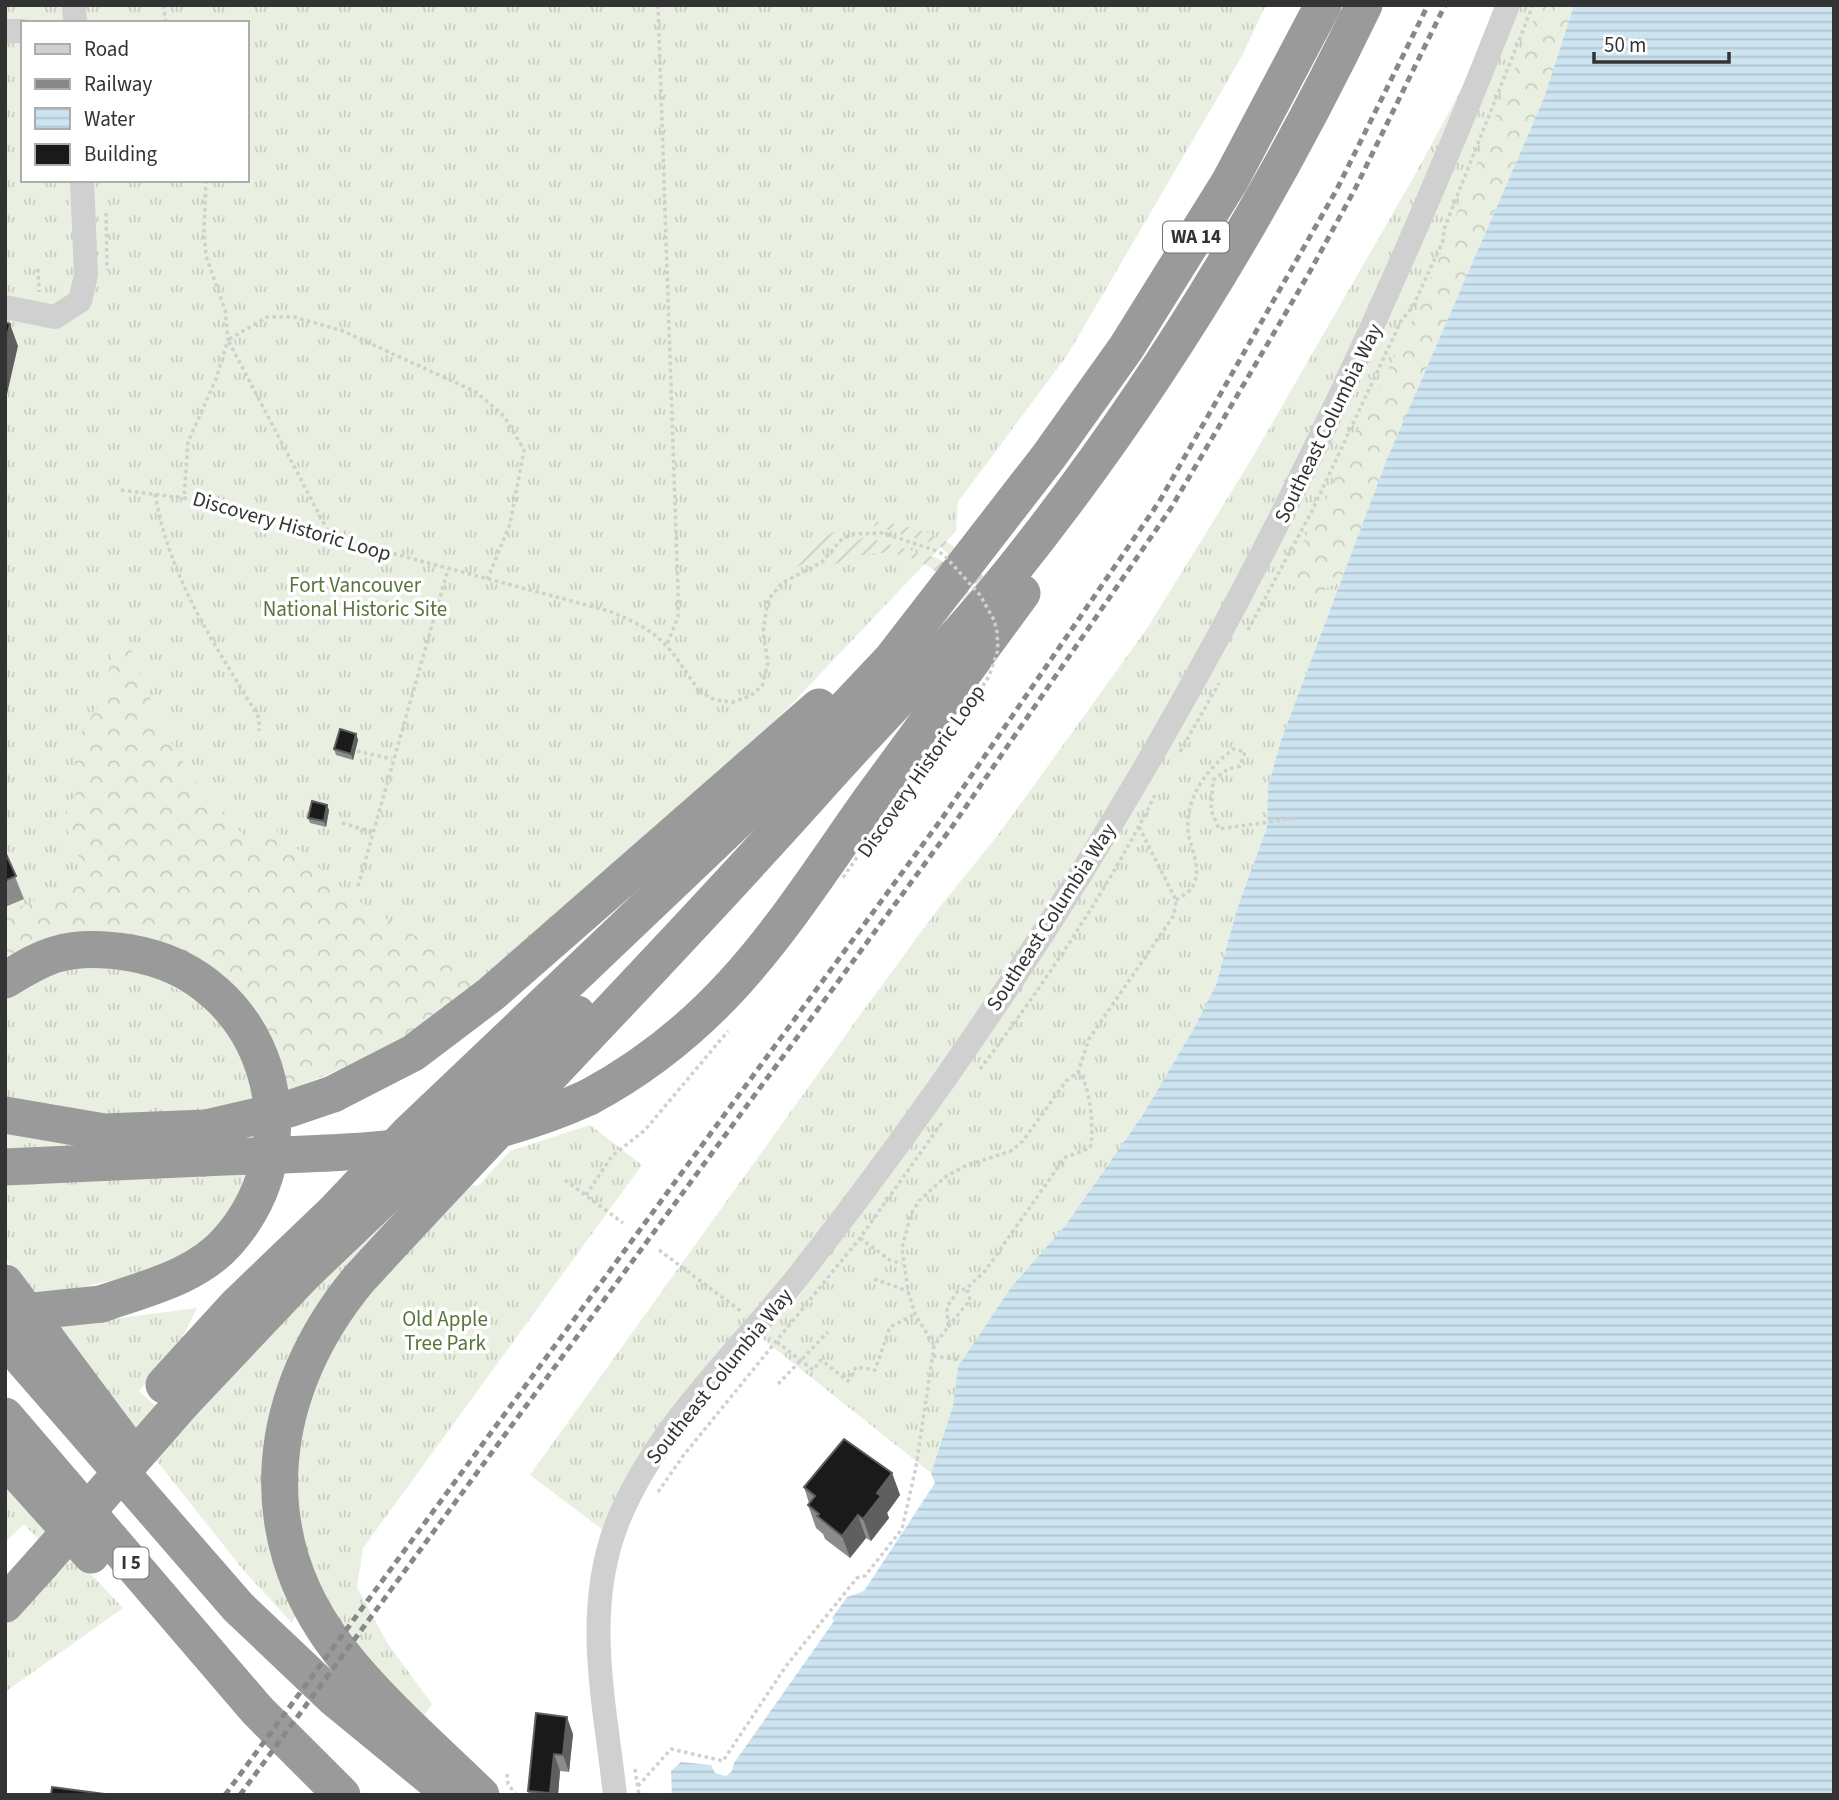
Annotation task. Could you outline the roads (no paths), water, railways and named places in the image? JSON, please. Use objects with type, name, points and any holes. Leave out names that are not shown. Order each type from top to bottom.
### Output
[{"type":"highway","name":"WA 14","points":[[960,571],[1049,456],[1126,348],[1230,181],[1324,5]]},
{"type":"highway","name":"WA 14","points":[[1224,262],[1297,136],[1364,5]]},
{"type":"highway","points":[[494,1784],[351,1665],[327,1633],[299,1581],[284,1528],[280,1477],[285,1422],[297,1379],[318,1335],[359,1279],[752,863],[953,639],[1038,537],[1123,418],[1224,262]]},
{"type":"highway","points":[[5,1115],[47,1125],[204,1143],[384,1150],[447,1143],[507,1129],[589,1097],[638,1070],[684,1035],[722,999],[775,934],[1078,517],[1169,386],[1200,328],[1224,262]]},
{"type":"highway","points":[[7,1167],[204,1143],[333,1094],[413,1053],[491,994],[828,699],[960,571]]},
{"type":"highway","points":[[173,1394],[237,1306],[336,1210],[408,1134],[700,858],[793,765],[891,660],[960,571]]},
{"type":"highway","points":[[5,1604],[24,1558],[173,1394],[305,1273],[817,788]]},
{"type":"highway","points":[[5,980],[57,954],[88,950],[115,950],[165,960],[219,995],[247,1028],[263,1065],[272,1101],[274,1139],[266,1177],[249,1212],[228,1242],[195,1269],[101,1304]]},
{"type":"highway","points":[[5,1314],[101,1304],[179,1288],[226,1269],[271,1244],[408,1134]]},
{"type":"highway","points":[[5,1283],[154,1484],[238,1607]]},
{"type":"highway","name":"I 5","points":[[5,1339],[238,1607],[335,1699],[452,1795]]},
{"type":"highway","name":"I 5","points":[[5,1416],[257,1710],[342,1795]]},
{"type":"highway","points":[[5,1459],[168,1639],[257,1710]]},
{"type":"street","name":"Southeast Columbia Way","points":[[615,1795],[597,1639],[598,1605],[606,1554],[631,1493],[653,1455],[842,1220],[976,1034],[1052,920],[1180,705],[1304,475],[1371,335],[1508,5]]},
{"type":"street","points":[[5,307],[55,317],[80,301],[86,275],[82,182]]},
{"type":"water","points":[[1574,5],[1834,5],[1834,1795],[672,1795],[671,1771],[681,1762],[711,1765],[715,1773],[726,1776],[732,1771],[734,1763],[834,1621],[832,1618],[847,1597],[864,1591],[935,1483],[931,1473],[953,1406],[958,1367],[1012,1286],[1065,1226],[1142,1116],[1193,1030],[1216,985],[1237,909],[1267,827],[1268,786],[1281,740],[1387,459],[1544,98]]},
{"type":"railway","points":[[225,1795],[943,817],[1159,502],[1337,189],[1428,5]]},
{"type":"railway","points":[[240,1795],[954,824],[1171,508],[1308,275],[1355,189],[1445,5]]},
{"type":"park label","name":"Fort Vancouver National Historic Site","points":[[355,597]]},
{"type":"park label","name":"Old Apple Tree Park","points":[[445,1331]]}]
